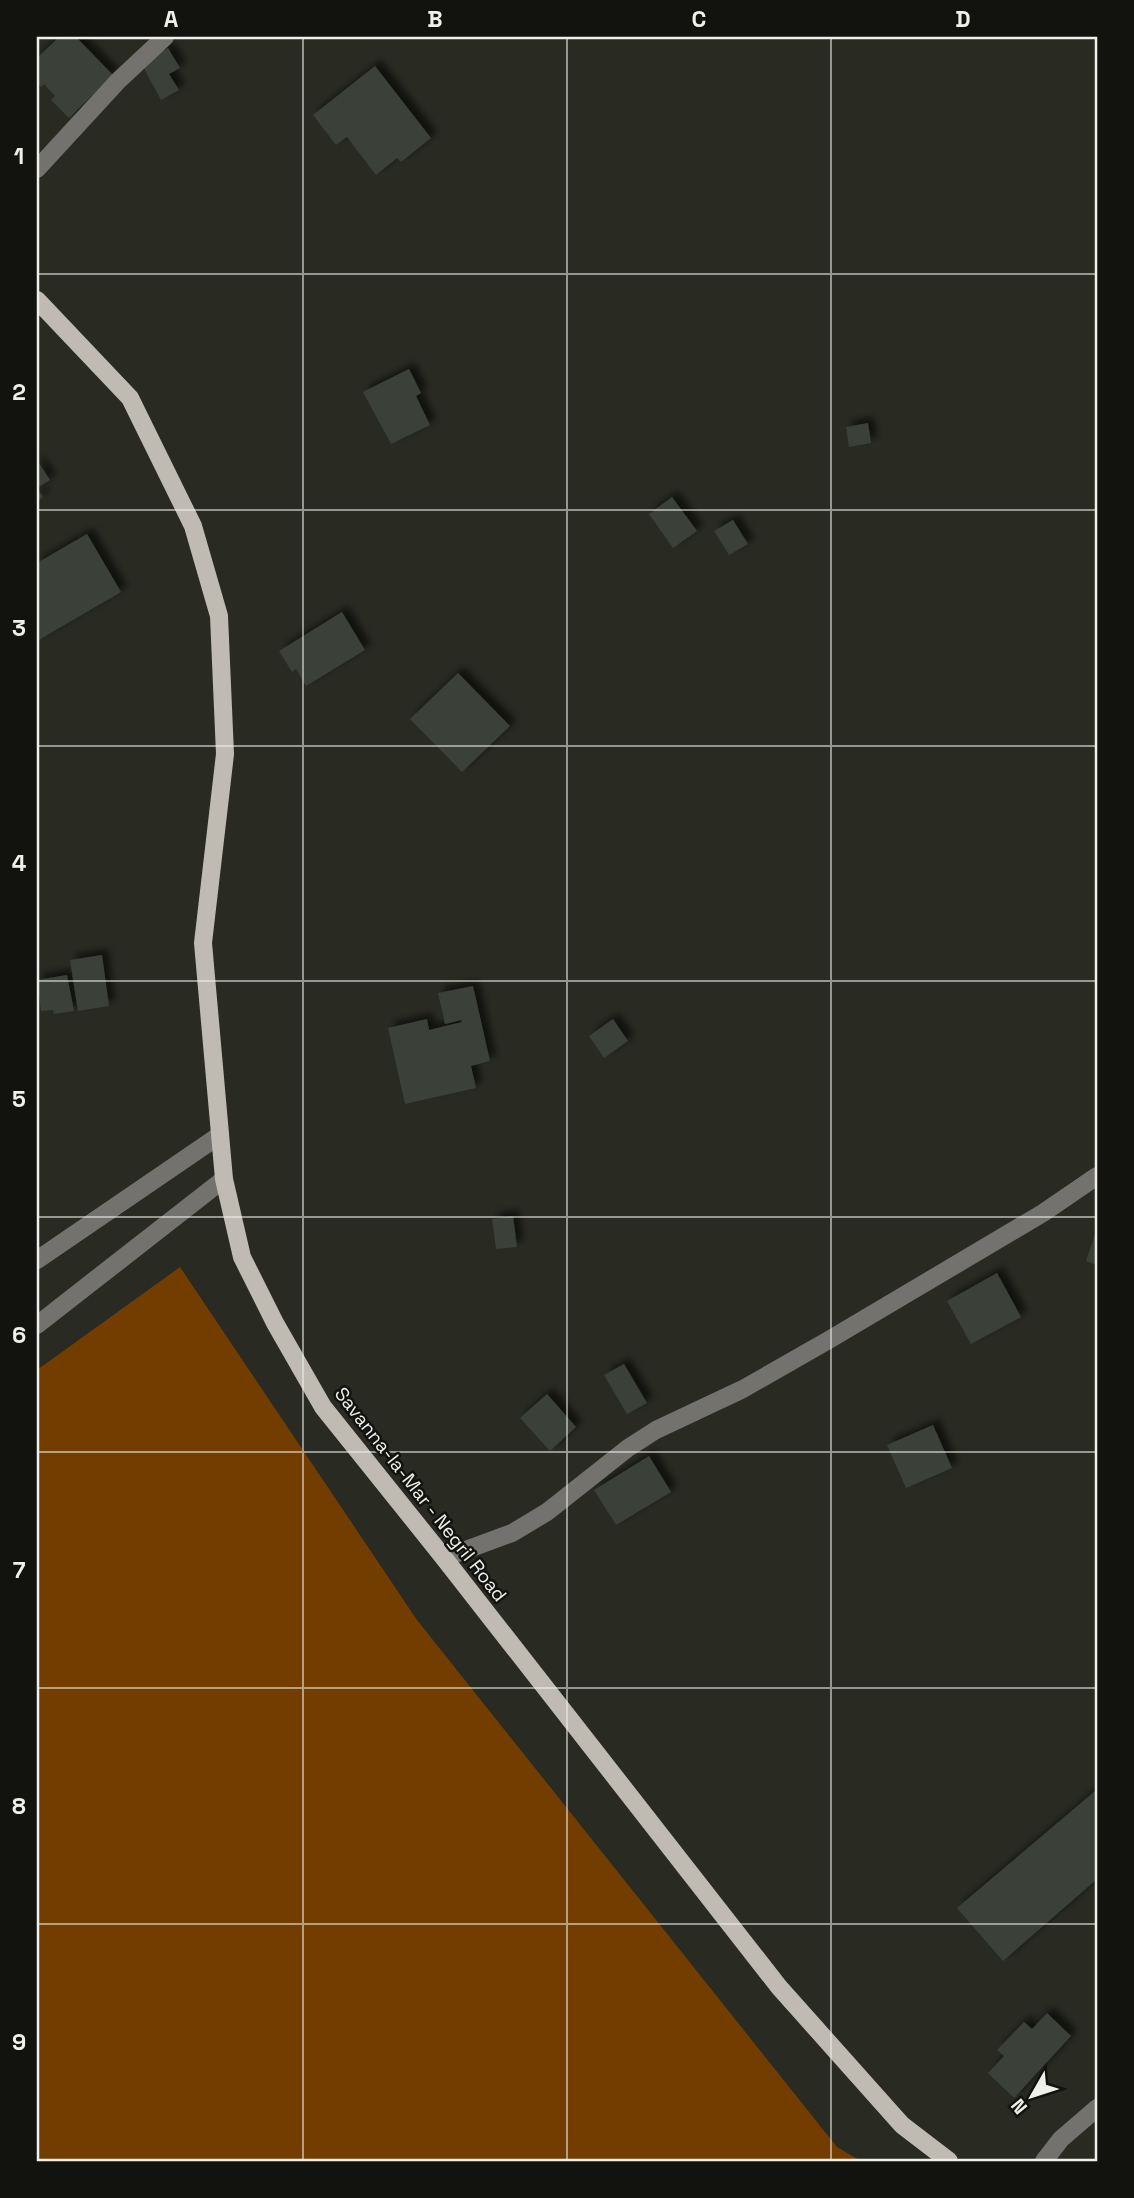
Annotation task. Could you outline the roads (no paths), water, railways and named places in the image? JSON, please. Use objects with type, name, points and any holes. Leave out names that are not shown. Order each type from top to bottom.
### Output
[{"type":"main road","name":"Savanna-la-Mar - Negril Road","points":[[37,300],[130,398],[192,526],[219,616],[225,754],[203,943],[224,1180],[242,1256],[275,1323],[323,1407],[779,1987],[901,2125],[949,2161]]},
{"type":"street","points":[[37,169],[118,81],[165,37]]},
{"type":"street","points":[[37,1260],[220,1135]]},
{"type":"street","points":[[444,1558],[512,1533],[547,1512],[628,1448],[656,1430],[743,1389],[827,1341],[1043,1213],[1097,1177]]},
{"type":"street","points":[[37,1325],[224,1180]]},
{"type":"street","points":[[1044,2161],[1060,2139],[1097,2108]]}]
